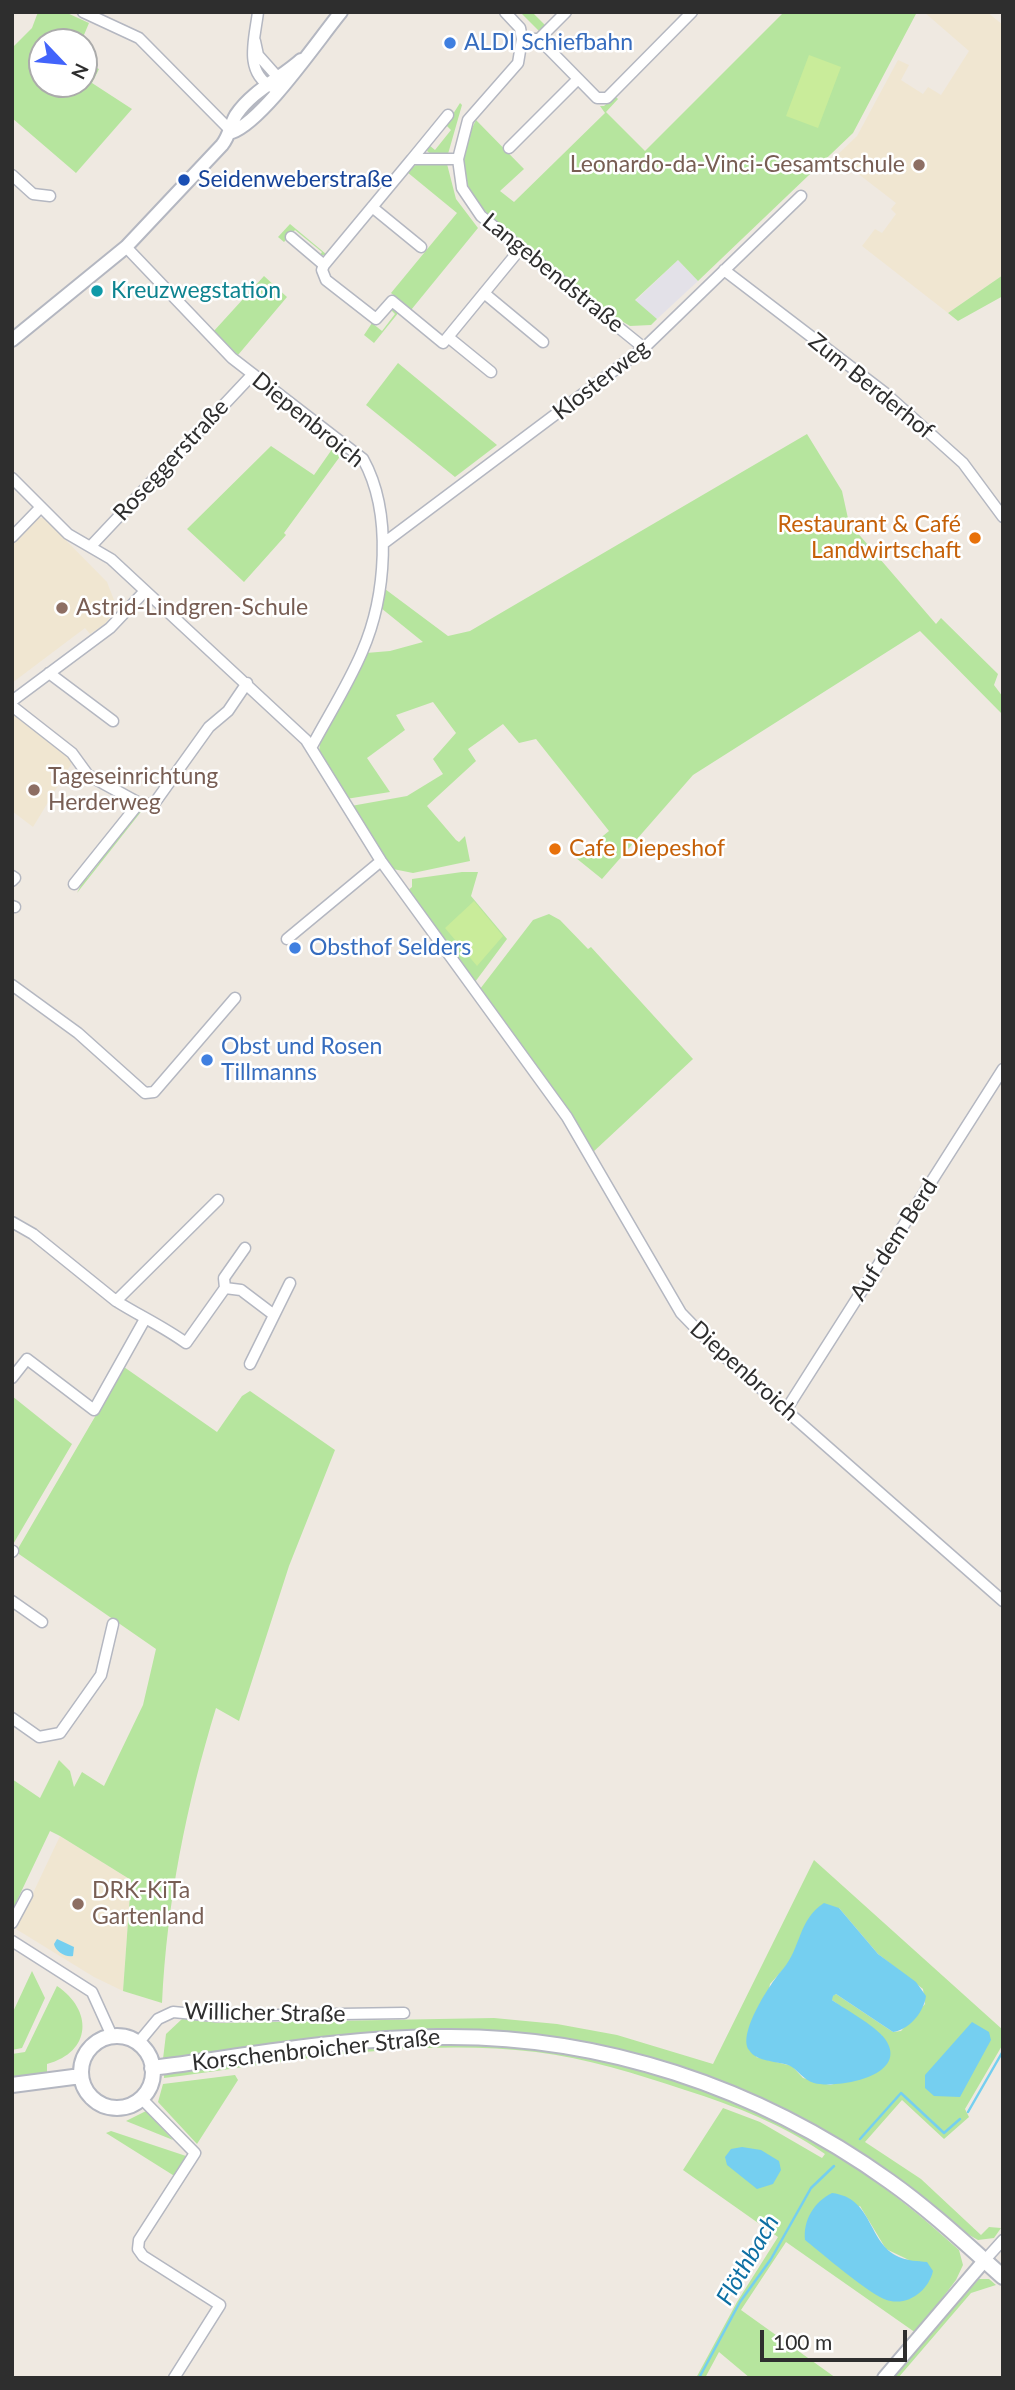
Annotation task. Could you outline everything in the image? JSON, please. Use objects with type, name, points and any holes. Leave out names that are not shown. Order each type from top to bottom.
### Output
[{"type":"main road","points":[[112,2036],[125,2037],[138,2043],[149,2056],[152,2068],[149,2087],[141,2098],[129,2105],[108,2107],[90,2096],[81,2076],[82,2062],[88,2050],[99,2041],[112,2036]]},
{"type":"main road","name":"Korschenbroicher Straße","points":[[152,2068],[356,2042],[437,2037],[544,2043],[625,2058],[722,2089],[817,2136],[893,2184],[1003,2277]]},
{"type":"main road","points":[[12,2085],[81,2076]]},
{"type":"street","points":[[83,12],[139,38],[232,132]]},
{"type":"street","points":[[258,12],[253,66],[266,85]]},
{"type":"street","points":[[12,340],[126,247],[232,132],[243,126],[341,12]]},
{"type":"street","points":[[505,12],[520,27],[522,39],[539,39],[566,12]]},
{"type":"street","points":[[539,39],[597,98],[607,98],[692,12]]},
{"type":"street","name":"Langebendstraße","points":[[522,39],[518,62],[468,120],[458,159],[462,188],[481,216],[644,348]]},
{"type":"street","points":[[254,41],[258,55],[281,81]]},
{"type":"street","points":[[509,148],[579,79]]},
{"type":"street","points":[[232,132],[237,114],[266,85],[281,81]]},
{"type":"street","points":[[448,115],[324,265],[322,270],[326,280],[376,319],[392,300],[443,343],[521,248]]},
{"type":"street","points":[[412,159],[458,159]]},
{"type":"street","points":[[12,175],[33,194],[50,196]]},
{"type":"street","name":"Klosterweg","points":[[384,543],[644,348],[801,196]]},
{"type":"street","points":[[372,207],[421,247]]},
{"type":"street","points":[[291,237],[324,265]]},
{"type":"street","name":"Diepenbroich","points":[[126,247],[203,330],[252,375],[363,459],[373,477],[384,543],[377,596],[362,651],[311,748]]},
{"type":"street","name":"Zum Berderhof","points":[[723,270],[895,401],[963,463],[1003,517]]},
{"type":"street","points":[[484,293],[543,342]]},
{"type":"street","points":[[448,337],[491,372]]},
{"type":"street","name":"Roseggerstraße","points":[[91,546],[252,375]]},
{"type":"street","points":[[12,478],[68,534],[91,546],[247,683],[311,748],[381,861],[287,939]]},
{"type":"street","points":[[12,537],[41,507]]},
{"type":"street","points":[[12,701],[110,628],[145,591]]},
{"type":"street","points":[[49,673],[113,721]]},
{"type":"street","points":[[12,706],[72,753],[88,775],[139,803],[148,805],[156,801],[209,727],[228,711],[247,683]]},
{"type":"street","points":[[74,884],[139,803]]},
{"type":"street","name":"Diepenbroich","points":[[381,861],[567,1117],[681,1313],[715,1348],[1003,1601]]},
{"type":"street","points":[[12,876],[15,878],[12,881]]},
{"type":"street","points":[[12,985],[78,1032],[145,1093],[154,1091],[234,998]]},
{"type":"street","name":"Auf dem Berd","points":[[786,1410],[1003,1069]]},
{"type":"street","points":[[117,1301],[218,1200]]},
{"type":"street","points":[[15,1228],[117,1301],[145,1319],[157,1322],[186,1343],[225,1288],[224,1278],[245,1248]]},
{"type":"street","points":[[250,1364],[290,1283]]},
{"type":"street","points":[[225,1288],[241,1290],[274,1315]]},
{"type":"street","points":[[12,1378],[27,1359],[94,1410],[145,1319]]},
{"type":"street","points":[[12,1601],[42,1622]]},
{"type":"street","points":[[12,1718],[39,1737],[60,1734],[101,1675],[113,1624]]},
{"type":"street","points":[[12,1923],[26,1895]]},
{"type":"street","points":[[12,1941],[92,1992],[112,2036]]},
{"type":"street","name":"Willicher Straße","points":[[138,2043],[158,2019],[173,2012],[215,2016],[404,2013]]},
{"type":"street","points":[[141,2098],[195,2153],[139,2240],[138,2249],[143,2256],[220,2305],[174,2378]]},
{"type":"street","points":[[884,2378],[1003,2240]]},
{"type":"shaded area","name":"Leonardo-da-Vinci-Gesamtschule","points":[[924,12],[987,12],[1003,25],[1003,275],[948,313],[862,246],[875,229],[882,233],[896,214],[891,209],[896,203],[852,169],[847,175],[830,162],[857,136],[898,60],[909,65],[901,80],[923,94],[928,87],[941,95],[969,51]]},
{"type":"shaded area","points":[[678,260],[698,281],[657,319],[635,301]]},
{"type":"shaded area","name":"Astrid-Lindgren-Schule","points":[[36,518],[44,518],[107,582],[114,600],[111,616],[105,624],[90,634],[85,628],[12,683],[12,544]]},
{"type":"shaded area","name":"Tageseinrichtung Herderweg","points":[[12,710],[69,754],[72,763],[33,827],[12,811]]},
{"type":"shaded area","name":"DRK-KiTa Gartenland","points":[[60,1836],[131,1880],[123,1991],[94,1977],[16,1929]]},
{"type":"green space","points":[[38,12],[65,12],[89,23],[87,28],[32,28]]},
{"type":"green space","points":[[520,12],[532,12],[546,26],[539,31]]},
{"type":"green space","points":[[784,12],[917,12],[853,133],[698,281],[678,260],[635,300],[657,319],[651,325],[630,326],[610,314],[511,236],[477,202],[469,188],[464,170],[469,136],[476,120],[524,169],[500,191],[514,202],[605,113],[600,106],[604,106],[615,96],[618,99],[606,112],[645,151]]},
{"type":"green space","points":[[28,32],[28,98],[98,98],[98,87],[132,109],[76,173],[12,118],[12,48]]},
{"type":"green space","points":[[809,55],[841,67],[818,128],[786,116]]},
{"type":"green space","points":[[460,103],[462,105],[448,154],[431,154],[427,151],[429,145],[435,150],[451,130],[446,125]]},
{"type":"green space","points":[[417,164],[447,164],[456,199],[478,228],[411,310],[391,293],[457,213],[407,172]]},
{"type":"green space","points":[[290,224],[326,254],[320,255],[322,252],[295,230],[284,242],[278,237]]},
{"type":"green space","points":[[1003,275],[1003,296],[958,321],[948,313]]},
{"type":"green space","points":[[264,276],[287,297],[238,355],[213,332]]},
{"type":"green space","points":[[394,308],[399,312],[374,343],[364,335],[372,323],[382,331],[395,314],[390,309]]},
{"type":"green space","points":[[398,363],[497,445],[455,477],[366,405]]},
{"type":"green space","points":[[807,434],[842,491],[849,523],[936,624],[941,618],[998,674],[994,685],[1003,697],[1003,715],[920,631],[693,775],[602,879],[576,858],[609,831],[536,739],[519,743],[503,724],[468,749],[476,761],[427,806],[456,840],[459,842],[465,836],[470,861],[413,873],[393,869],[387,864],[351,806],[407,796],[443,774],[433,759],[456,733],[433,702],[396,715],[405,730],[367,758],[390,792],[346,799],[319,754],[320,742],[366,653],[390,651],[423,642],[381,608],[385,589],[448,636],[470,631]]},
{"type":"green space","points":[[335,445],[344,451],[284,533],[286,535],[244,582],[187,529],[271,446],[314,475]]},
{"type":"green space","points":[[140,808],[144,808],[77,893],[85,877],[87,878],[99,863],[97,861],[119,837],[117,835],[125,826],[127,828]]},
{"type":"green space","points":[[478,872],[471,896],[507,939],[475,982],[407,891],[412,887],[412,879]]},
{"type":"green space","points":[[474,901],[503,936],[477,966],[445,928]]},
{"type":"green space","points":[[549,914],[560,920],[588,949],[591,947],[693,1059],[592,1153],[570,1115],[480,989],[533,920]]},
{"type":"green space","points":[[124,1367],[217,1432],[242,1396],[250,1391],[335,1450],[289,1566],[239,1721],[216,1708],[187,1818],[173,1891],[162,2003],[123,1991],[131,1880],[60,1836],[50,1831],[12,1911],[12,1779],[40,1798],[59,1760],[70,1771],[74,1787],[82,1772],[104,1786],[143,1705],[156,1649],[16,1552]]},
{"type":"green space","points":[[12,1396],[72,1444],[12,1546]]},
{"type":"green space","points":[[814,1860],[1003,2030],[1003,2044],[965,2109],[969,2117],[944,2139],[902,2100],[865,2142],[921,2179],[981,2235],[989,2227],[1001,2228],[994,2238],[978,2240],[851,2149],[794,2115],[735,2088],[673,2065],[609,2049],[541,2038],[413,2031],[345,2036],[163,2059],[166,2034],[182,2019],[220,2023],[494,2018],[557,2024],[617,2035],[713,2064]],"holes":[[[839,1908],[878,1954],[923,1989],[925,2004],[901,2031],[893,2032],[836,1994],[832,1996],[832,2000],[882,2036],[845,2081],[830,2085],[803,2078],[792,2066],[756,2057],[770,1984]]]},
{"type":"green space","points":[[32,1971],[45,1998],[22,2048],[12,2050],[12,2014]]},
{"type":"green space","points":[[57,1986],[69,1996],[82,2018],[79,2040],[73,2050],[47,2064],[47,2073],[12,2078],[12,2054],[25,2052]]},
{"type":"green space","points":[[453,2042],[506,2046],[611,2061],[704,2086],[783,2122],[858,2168],[959,2250],[963,2265],[956,2280],[916,2333],[786,2242],[741,2310],[836,2378],[750,2378],[719,2352],[705,2378],[696,2378],[737,2302],[778,2237],[683,2170],[723,2108],[760,2122],[822,2158],[825,2154],[775,2125],[722,2103],[611,2067],[536,2052],[490,2048],[396,2049],[164,2078],[164,2071],[328,2050]],"holes":[[[860,2206],[886,2249],[909,2260],[805,2240]]]},
{"type":"green space","points":[[235,2075],[238,2080],[197,2144],[158,2102],[163,2084]]},
{"type":"green space","points":[[146,2111],[173,2140],[126,2121]]},
{"type":"green space","points":[[111,2131],[189,2157],[176,2177],[106,2133]]},
{"type":"green space","points":[[979,2279],[989,2279],[996,2285],[971,2293],[898,2378],[891,2378]]},
{"type":"water","points":[[824,1903],[839,1908],[878,1954],[916,1982],[926,1996],[915,2019],[905,2028],[893,2032],[836,1994],[833,1996],[832,2000],[883,2037],[890,2054],[887,2064],[878,2072],[866,2078],[837,2084],[810,2082],[788,2065],[756,2057],[749,2050],[747,2042],[757,2008],[789,1961],[809,1918]]},
{"type":"water","points":[[57,1939],[74,1947],[73,1956],[64,1955],[56,1949],[54,1944]]},
{"type":"water","points":[[972,2022],[989,2032],[991,2040],[960,2097],[934,2096],[925,2088],[925,2075]]},
{"type":"water","points":[[742,2147],[761,2150],[779,2161],[781,2170],[773,2184],[757,2189],[727,2165],[725,2157],[731,2149]]},
{"type":"water","points":[[832,2193],[856,2203],[889,2250],[902,2258],[927,2262],[933,2271],[921,2291],[908,2300],[884,2299],[855,2280],[805,2240],[806,2225],[811,2212],[820,2201]]},
{"type":"waterway","name":"Flöthbach","points":[[968,2112],[1003,2051]]},
{"type":"waterway","name":"Flöthbach","points":[[860,2139],[901,2093],[944,2133],[960,2119]]},
{"type":"waterway","name":"Flöthbach","points":[[699,2378],[740,2302],[771,2259],[811,2188],[834,2166]]},
{"type":"place","name":"ALDI Schiefbahn","points":[[450,43]]},
{"type":"place","name":"Leonardo-da-Vinci-Gesamtschule","points":[[919,165]]},
{"type":"place","name":"Seidenweberstraße","points":[[184,180]]},
{"type":"place","name":"Kreuzwegstation","points":[[97,291]]},
{"type":"place","name":"Restaurant & Café Landwirtschaft","points":[[975,538]]},
{"type":"place","name":"Astrid-Lindgren-Schule","points":[[62,608]]},
{"type":"place","name":"Tageseinrichtung Herderweg","points":[[34,790]]},
{"type":"place","name":"Cafe Diepeshof","points":[[555,849]]},
{"type":"place","name":"Obsthof Selders","points":[[295,948]]},
{"type":"place","name":"Obst und Rosen Tillmanns","points":[[207,1060]]},
{"type":"place","name":"DRK-KiTa Gartenland","points":[[78,1904]]}]
